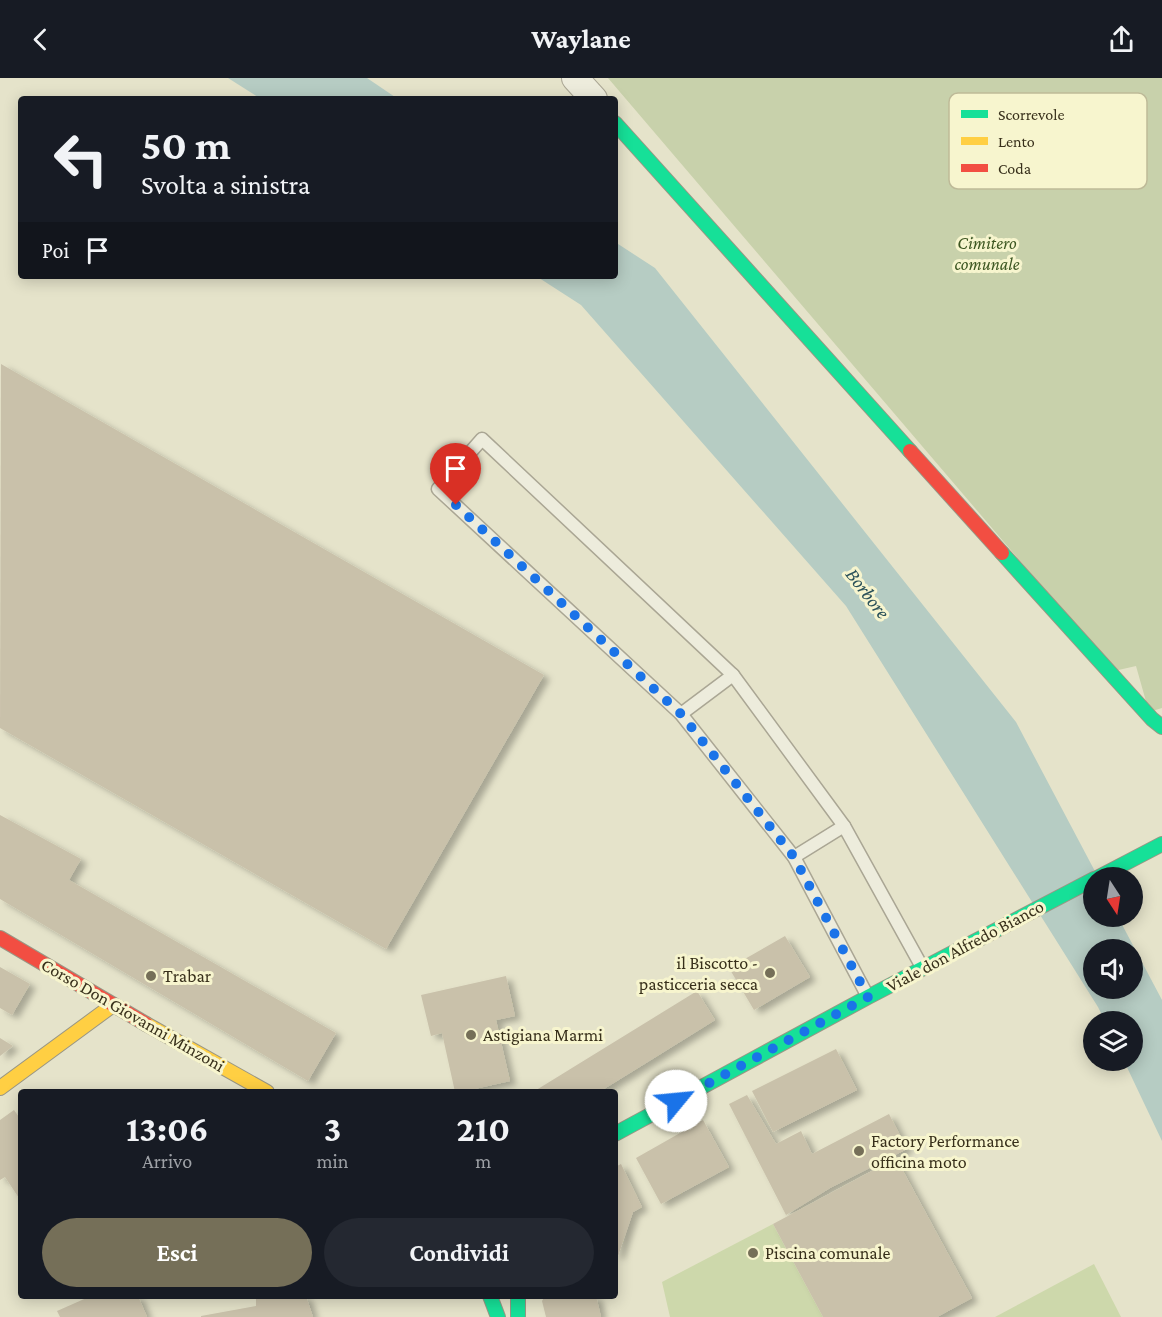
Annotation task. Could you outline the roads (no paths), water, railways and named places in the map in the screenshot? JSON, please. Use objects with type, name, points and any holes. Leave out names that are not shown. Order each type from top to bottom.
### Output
[{"type":"street","points":[[575,78],[591,96]]},
{"type":"street","points":[[618,126],[1152,719],[1162,727]]},
{"type":"street","name":"Viale don Alfredo Bianco","points":[[1117,867],[1162,844]]},
{"type":"street","name":"Viale don Alfredo Bianco","points":[[618,1132],[922,968],[1083,884]]},
{"type":"street","name":"Corso Don Giovanni Minzoni","points":[[0,938],[262,1089]]},
{"type":"street","points":[[0,1088],[113,1005]]},
{"type":"street","points":[[491,1299],[498,1317]]},
{"type":"street","points":[[518,1299],[518,1317]]},
{"type":"lane","points":[[868,997],[794,857],[681,714],[438,489],[482,440],[733,675],[844,826],[922,968]]},
{"type":"lane","points":[[681,714],[733,675]]},
{"type":"lane","points":[[794,857],[844,826]]},
{"type":"water","points":[[228,78],[367,78],[394,96],[256,96]]},
{"type":"water","name":"Borbore","points":[[618,244],[655,268],[1016,722],[1093,867],[1083,867],[1083,927],[1123,927],[1130,939],[1083,939],[1083,983],[846,606],[581,305],[541,279],[618,279]]},
{"type":"water","points":[[1143,964],[1162,1000],[1162,1141],[1129,1071],[1143,1071],[1143,1011],[1100,1011],[1093,999],[1143,999]]},
{"type":"place","name":"il Biscotto - pasticceria secca","points":[[770,973]]},
{"type":"place","name":"Trabar","points":[[151,976]]},
{"type":"place","name":"Astigiana Marmi","points":[[471,1035]]},
{"type":"place","name":"Factory Performance officina moto","points":[[859,1151]]},
{"type":"place","name":"Piscina comunale","points":[[753,1253]]},
{"type":"park label","name":"Cimitero comunale","points":[[987,253]]}]
